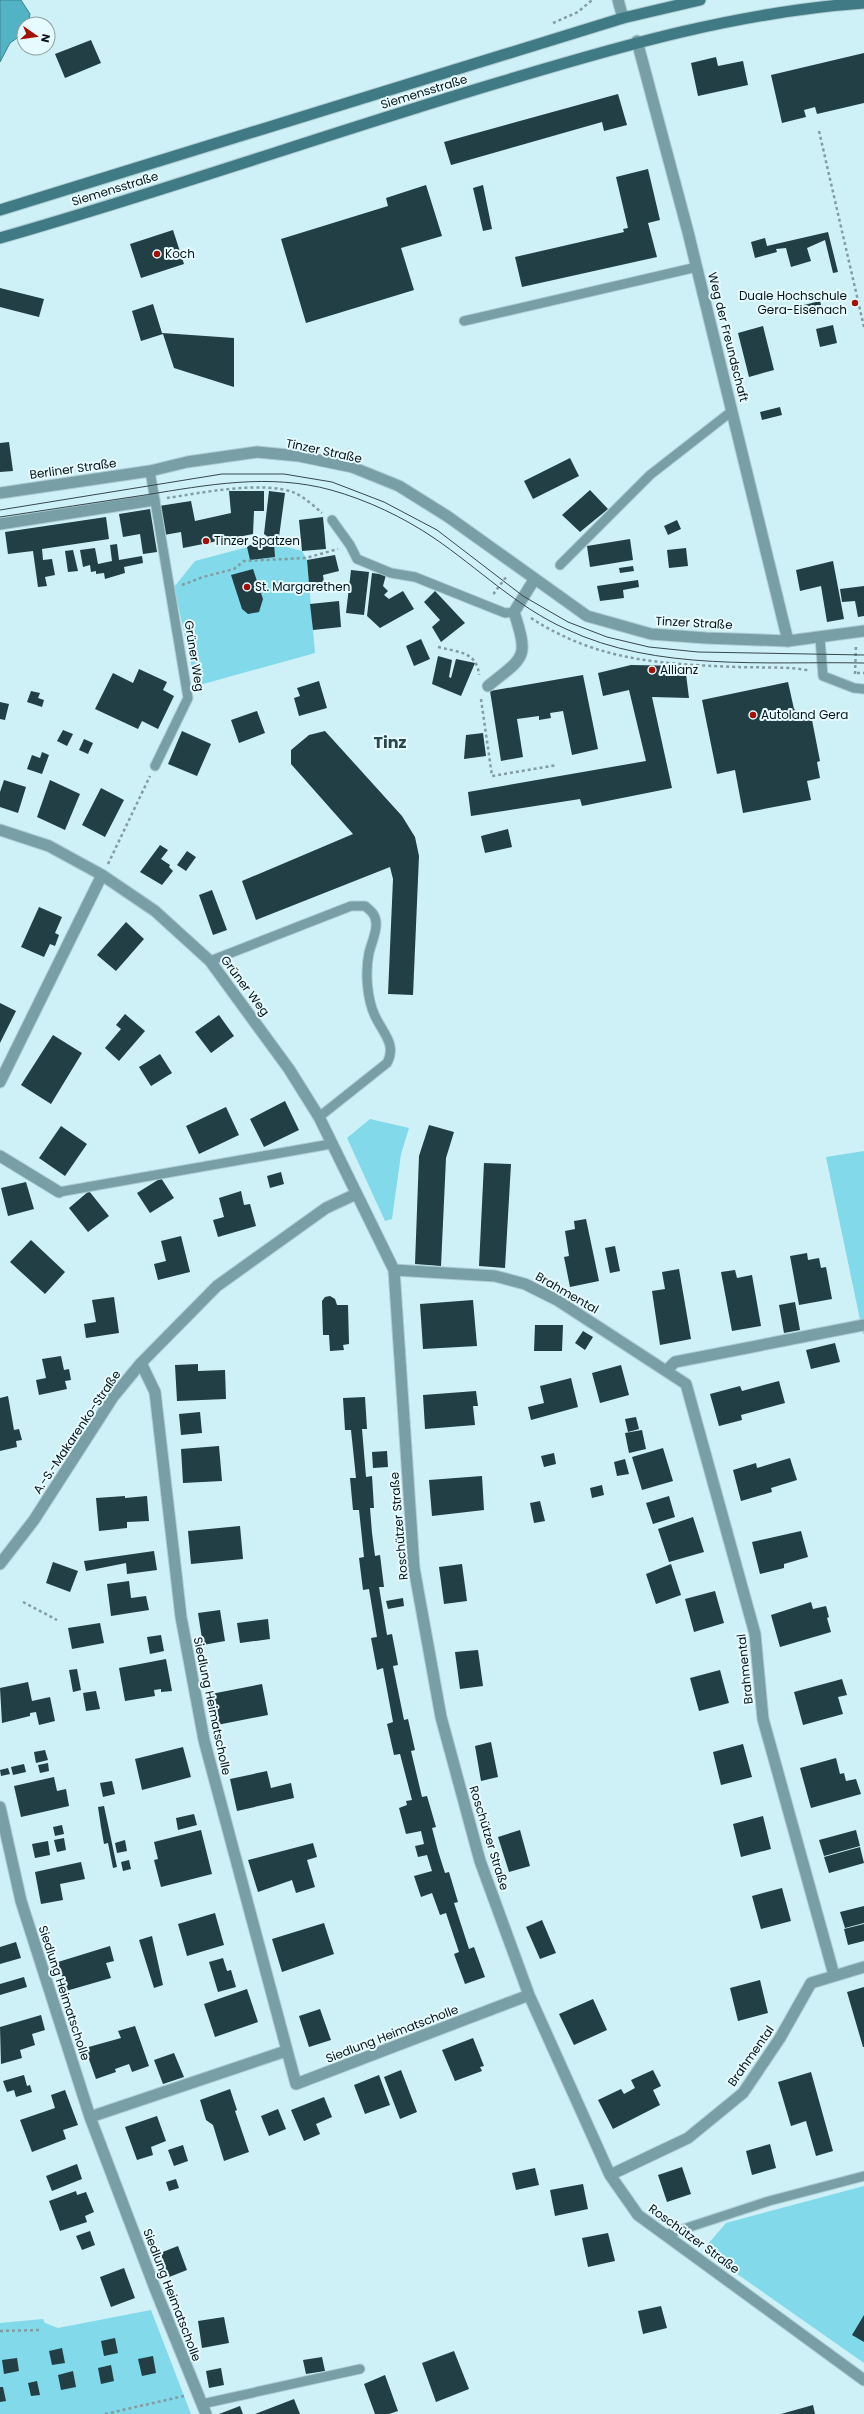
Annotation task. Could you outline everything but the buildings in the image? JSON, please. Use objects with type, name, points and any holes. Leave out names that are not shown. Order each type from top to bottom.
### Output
[{"type":"main road","name":"Siemensstraße","points":[[0,210],[623,18],[700,0]]},
{"type":"main road","name":"Siemensstraße","points":[[0,238],[441,100],[637,41],[746,17],[864,3]]},
{"type":"street","points":[[618,0],[623,18]]},
{"type":"street","name":"Weg der Freundschaft","points":[[637,41],[697,267],[788,641]]},
{"type":"street","name":"Tinzer Straße","points":[[150,471],[187,462],[257,452],[299,456],[352,467],[399,486],[447,516],[534,580],[587,616],[651,634],[788,641],[860,632]]},
{"type":"street","name":"Berliner Straße","points":[[0,493],[150,471]]},
{"type":"street","points":[[0,524],[154,500]]},
{"type":"street","points":[[484,688],[516,663],[522,654],[524,642],[514,612],[534,580]]},
{"type":"street","name":"Grüner Weg","points":[[0,830],[49,846],[102,875],[155,911],[210,961],[289,1069],[319,1117],[356,1194]]},
{"type":"street","points":[[0,1082],[102,875]]},
{"type":"street","points":[[0,1156],[59,1192]]},
{"type":"street","name":"Roschützer Straße","points":[[356,1194],[381,1240],[394,1270],[414,1568],[441,1717],[480,1861],[529,1995],[610,2175],[638,2215],[864,2380]]},
{"type":"street","name":"A.-S.-Makarenko-Straße","points":[[0,1564],[34,1520],[113,1397],[141,1363],[217,1286],[326,1208],[356,1194]]},
{"type":"street","name":"Brahmental","points":[[394,1270],[495,1276],[526,1284],[557,1300],[667,1370],[686,1384],[755,1634],[763,1719],[834,1975]]},
{"type":"street","points":[[667,1370],[674,1362],[864,1325]]},
{"type":"street","name":"Siedlung Heimatscholle","points":[[141,1363],[155,1392],[181,1617],[204,1740],[296,2084],[529,1995]]},
{"type":"street","name":"Siedlung Heimatscholle","points":[[0,1807],[21,1901],[90,2117],[204,2409]]},
{"type":"street","name":"Brahmental","points":[[610,2175],[688,2138],[743,2093],[780,2038],[811,1983],[864,1967]]},
{"type":"street","points":[[90,2117],[286,2051]]},
{"type":"lane","points":[[464,321],[697,267]]},
{"type":"lane","points":[[560,565],[650,475],[732,411]]},
{"type":"lane","name":"Grüner Weg","points":[[150,471],[188,698],[155,766]]},
{"type":"lane","points":[[332,520],[350,545],[357,559],[392,573],[415,577],[505,613],[514,612]]},
{"type":"lane","points":[[820,638],[822,676],[854,688],[864,689]]},
{"type":"lane","points":[[210,961],[351,906],[365,906],[374,914],[377,924],[369,955],[368,988],[375,1015],[390,1042],[392,1054],[387,1063],[319,1117]]},
{"type":"lane","points":[[59,1192],[331,1144]]},
{"type":"lane","points":[[664,2234],[769,2201],[864,2176]]},
{"type":"lane","points":[[204,2409],[360,2369]]},
{"type":"path","points":[[819,131],[864,327]]},
{"type":"path","points":[[154,500],[227,488],[279,489],[296,493],[332,520]]},
{"type":"path","points":[[169,584],[184,586],[202,577],[234,569],[244,562],[306,558],[350,545]]},
{"type":"path","points":[[854,688],[860,632]]},
{"type":"path","points":[[438,647],[469,654],[478,664],[484,688],[492,776],[557,765]]},
{"type":"path","points":[[102,875],[155,766]]},
{"type":"path","points":[[23,1602],[57,1620]]},
{"type":"path","points":[[0,2331],[40,2330]]},
{"type":"path","points":[[105,2414],[197,2394]]},
{"type":"shaded area","points":[[0,0],[21,0],[30,14],[30,16],[16,16],[16,39],[10,43],[0,62]]},
{"type":"shaded area","points":[[275,544],[302,551],[307,560],[315,653],[196,686],[174,587],[195,561],[244,548]]},
{"type":"shaded area","points":[[370,1119],[409,1128],[401,1154],[392,1219],[385,1221],[347,1138]]},
{"type":"shaded area","points":[[864,1151],[864,1334],[863,1334],[826,1157]]},
{"type":"shaded area","points":[[864,2186],[864,2363],[703,2250],[726,2223]]},
{"type":"shaded area","points":[[151,2310],[191,2414],[0,2414],[0,2323],[43,2319],[45,2323],[58,2328]]},
{"type":"tram line","points":[[0,510],[222,474],[284,474],[332,482],[384,502],[437,530],[523,596],[568,622],[607,637],[649,647],[698,652],[864,655]]},
{"type":"tram line","points":[[0,517],[238,482],[261,481],[308,485],[331,490],[358,499],[410,523],[434,538],[531,610],[566,629],[601,643],[637,652],[674,658],[712,661],[751,663],[864,663]]},
{"type":"place","name":"Koch","points":[[157,254]]},
{"type":"place","name":"Duale Hochschule Gera-Eisenach","points":[[855,303]]},
{"type":"place","name":"Tinzer Spatzen","points":[[206,541]]},
{"type":"place","name":"St. Margarethen","points":[[247,587]]},
{"type":"place","name":"Allianz","points":[[652,670]]},
{"type":"place","name":"Autoland Gera","points":[[753,715]]},
{"type":"district","name":"Tinz","points":[[390,742]]}]
